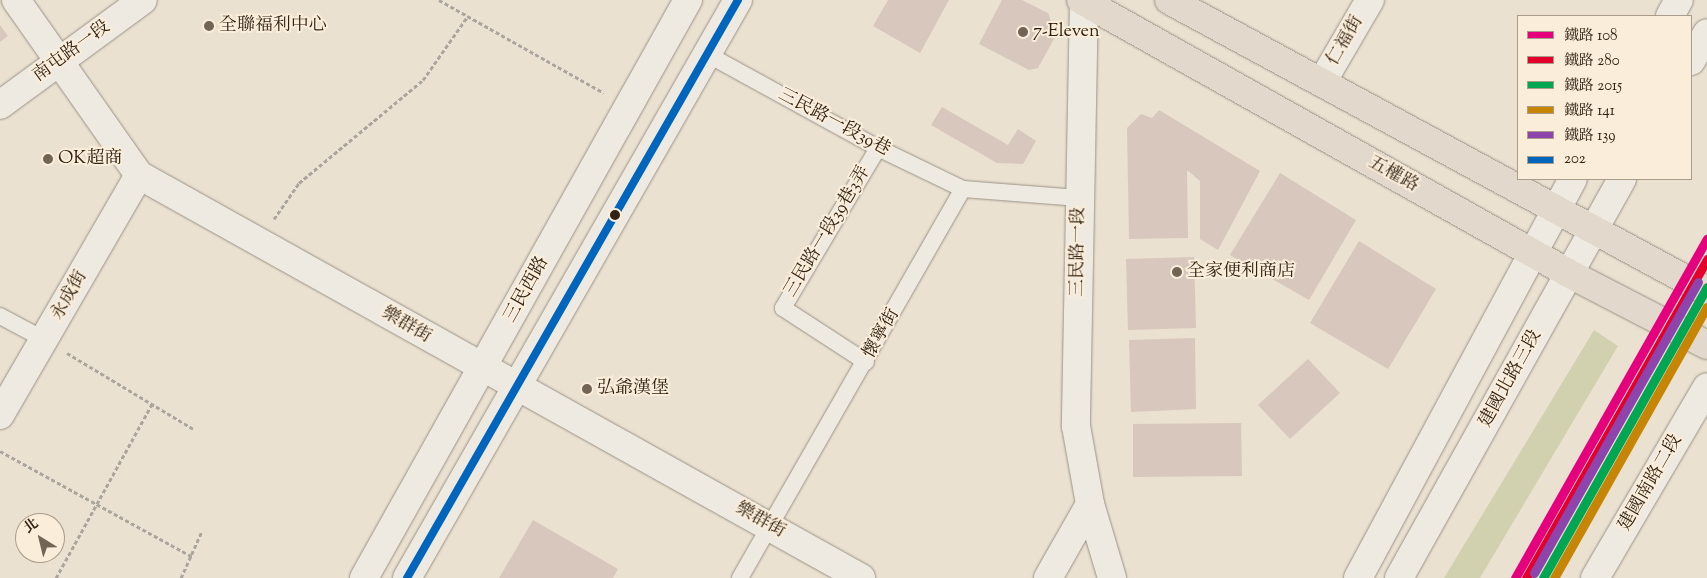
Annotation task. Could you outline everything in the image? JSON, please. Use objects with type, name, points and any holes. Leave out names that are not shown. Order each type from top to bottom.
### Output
[{"type":"main road","points":[[1169,0],[1707,290]]},
{"type":"main road","name":"五權路","points":[[1083,1],[1570,274],[1707,345]]},
{"type":"street","name":"樂群街","points":[[16,0],[139,175],[483,370],[861,578]]},
{"type":"street","name":"南屯路一段","points":[[0,105],[143,0]]},
{"type":"street","name":"三民西路","points":[[364,578],[483,370],[688,0]]},
{"type":"street","points":[[407,578],[738,0]]},
{"type":"street","name":"仁福街","points":[[1322,82],[1370,0]]},
{"type":"street","points":[[1671,15],[1679,0]]},
{"type":"street","name":"三民路一段","points":[[1083,1],[1076,426],[1090,504],[1112,578]]},
{"type":"street","points":[[1692,59],[1707,34]]},
{"type":"street","name":"永成街","points":[[0,415],[139,175]]},
{"type":"street","points":[[1358,578],[1531,252],[1572,180]]},
{"type":"street","name":"建國北路三段","points":[[1399,578],[1570,274],[1592,229],[1621,180]]},
{"type":"street","name":"建國南路二段","points":[[1595,578],[1707,388]]},
{"type":"street","points":[[1048,578],[1090,504]]},
{"type":"lane","name":"三民路一段39巷","points":[[707,54],[878,148],[963,189]]},
{"type":"lane","name":"三民路一段39巷3弄","points":[[866,362],[783,308],[878,148]]},
{"type":"lane","points":[[963,189],[1079,198]]},
{"type":"lane","name":"懷寧街","points":[[740,578],[866,362],[963,189]]},
{"type":"lane","points":[[0,316],[45,340]]},
{"type":"path","points":[[439,0],[629,107]]},
{"type":"path","points":[[258,243],[299,182],[423,80],[468,16]]},
{"type":"path","points":[[45,340],[196,430]]},
{"type":"path","points":[[56,578],[152,404]]},
{"type":"path","points":[[0,451],[193,557]]},
{"type":"path","points":[[181,578],[193,557],[202,531]]},
{"type":"green space","points":[[1594,330],[1618,346],[1480,578],[1444,578]]},
{"type":"building","points":[[888,0],[949,0],[920,53],[873,26]]},
{"type":"building","name":"7-Eleven","points":[[1002,0],[1022,0],[1048,13],[1056,35],[1038,68],[1029,70],[979,44]]},
{"type":"building","points":[[0,25],[8,36],[0,42]]},
{"type":"building","points":[[942,107],[1008,145],[1018,129],[1036,141],[1023,164],[997,163],[931,125]]},
{"type":"building","points":[[1159,110],[1260,171],[1218,250],[1200,239],[1200,181],[1187,170],[1188,238],[1129,239],[1127,128],[1141,114],[1152,118]]},
{"type":"building","points":[[1280,173],[1356,220],[1309,300],[1230,255]]},
{"type":"building","points":[[1359,241],[1436,289],[1388,369],[1310,323]]},
{"type":"building","points":[[1194,257],[1196,328],[1128,330],[1126,259]]},
{"type":"building","points":[[1195,338],[1196,409],[1131,412],[1129,340]]},
{"type":"building","points":[[1308,359],[1340,393],[1290,439],[1258,405]]},
{"type":"building","points":[[1241,423],[1242,476],[1133,477],[1133,424]]},
{"type":"building","points":[[533,520],[618,569],[613,578],[499,578]]},
{"type":"rail line","name":"108","points":[[1515,578],[1707,239]]},
{"type":"rail line","name":"280","points":[[1526,578],[1707,259]]},
{"type":"rail line","name":"139","points":[[1534,573],[1698,282]]},
{"type":"rail line","name":"2015","points":[[1543,578],[1707,287]]},
{"type":"rail line","name":"141","points":[[1554,578],[1707,307]]},
{"type":"transit line","name":"202","points":[[407,578],[738,0]]},
{"type":"place","name":"全聯福利中心","points":[[209,26]]},
{"type":"place","name":"7-Eleven","points":[[1023,32]]},
{"type":"place","name":"OK超商","points":[[48,159]]},
{"type":"place","name":"全家便利商店","points":[[1177,272]]},
{"type":"place","name":"弘爺漢堡","points":[[587,389]]}]
